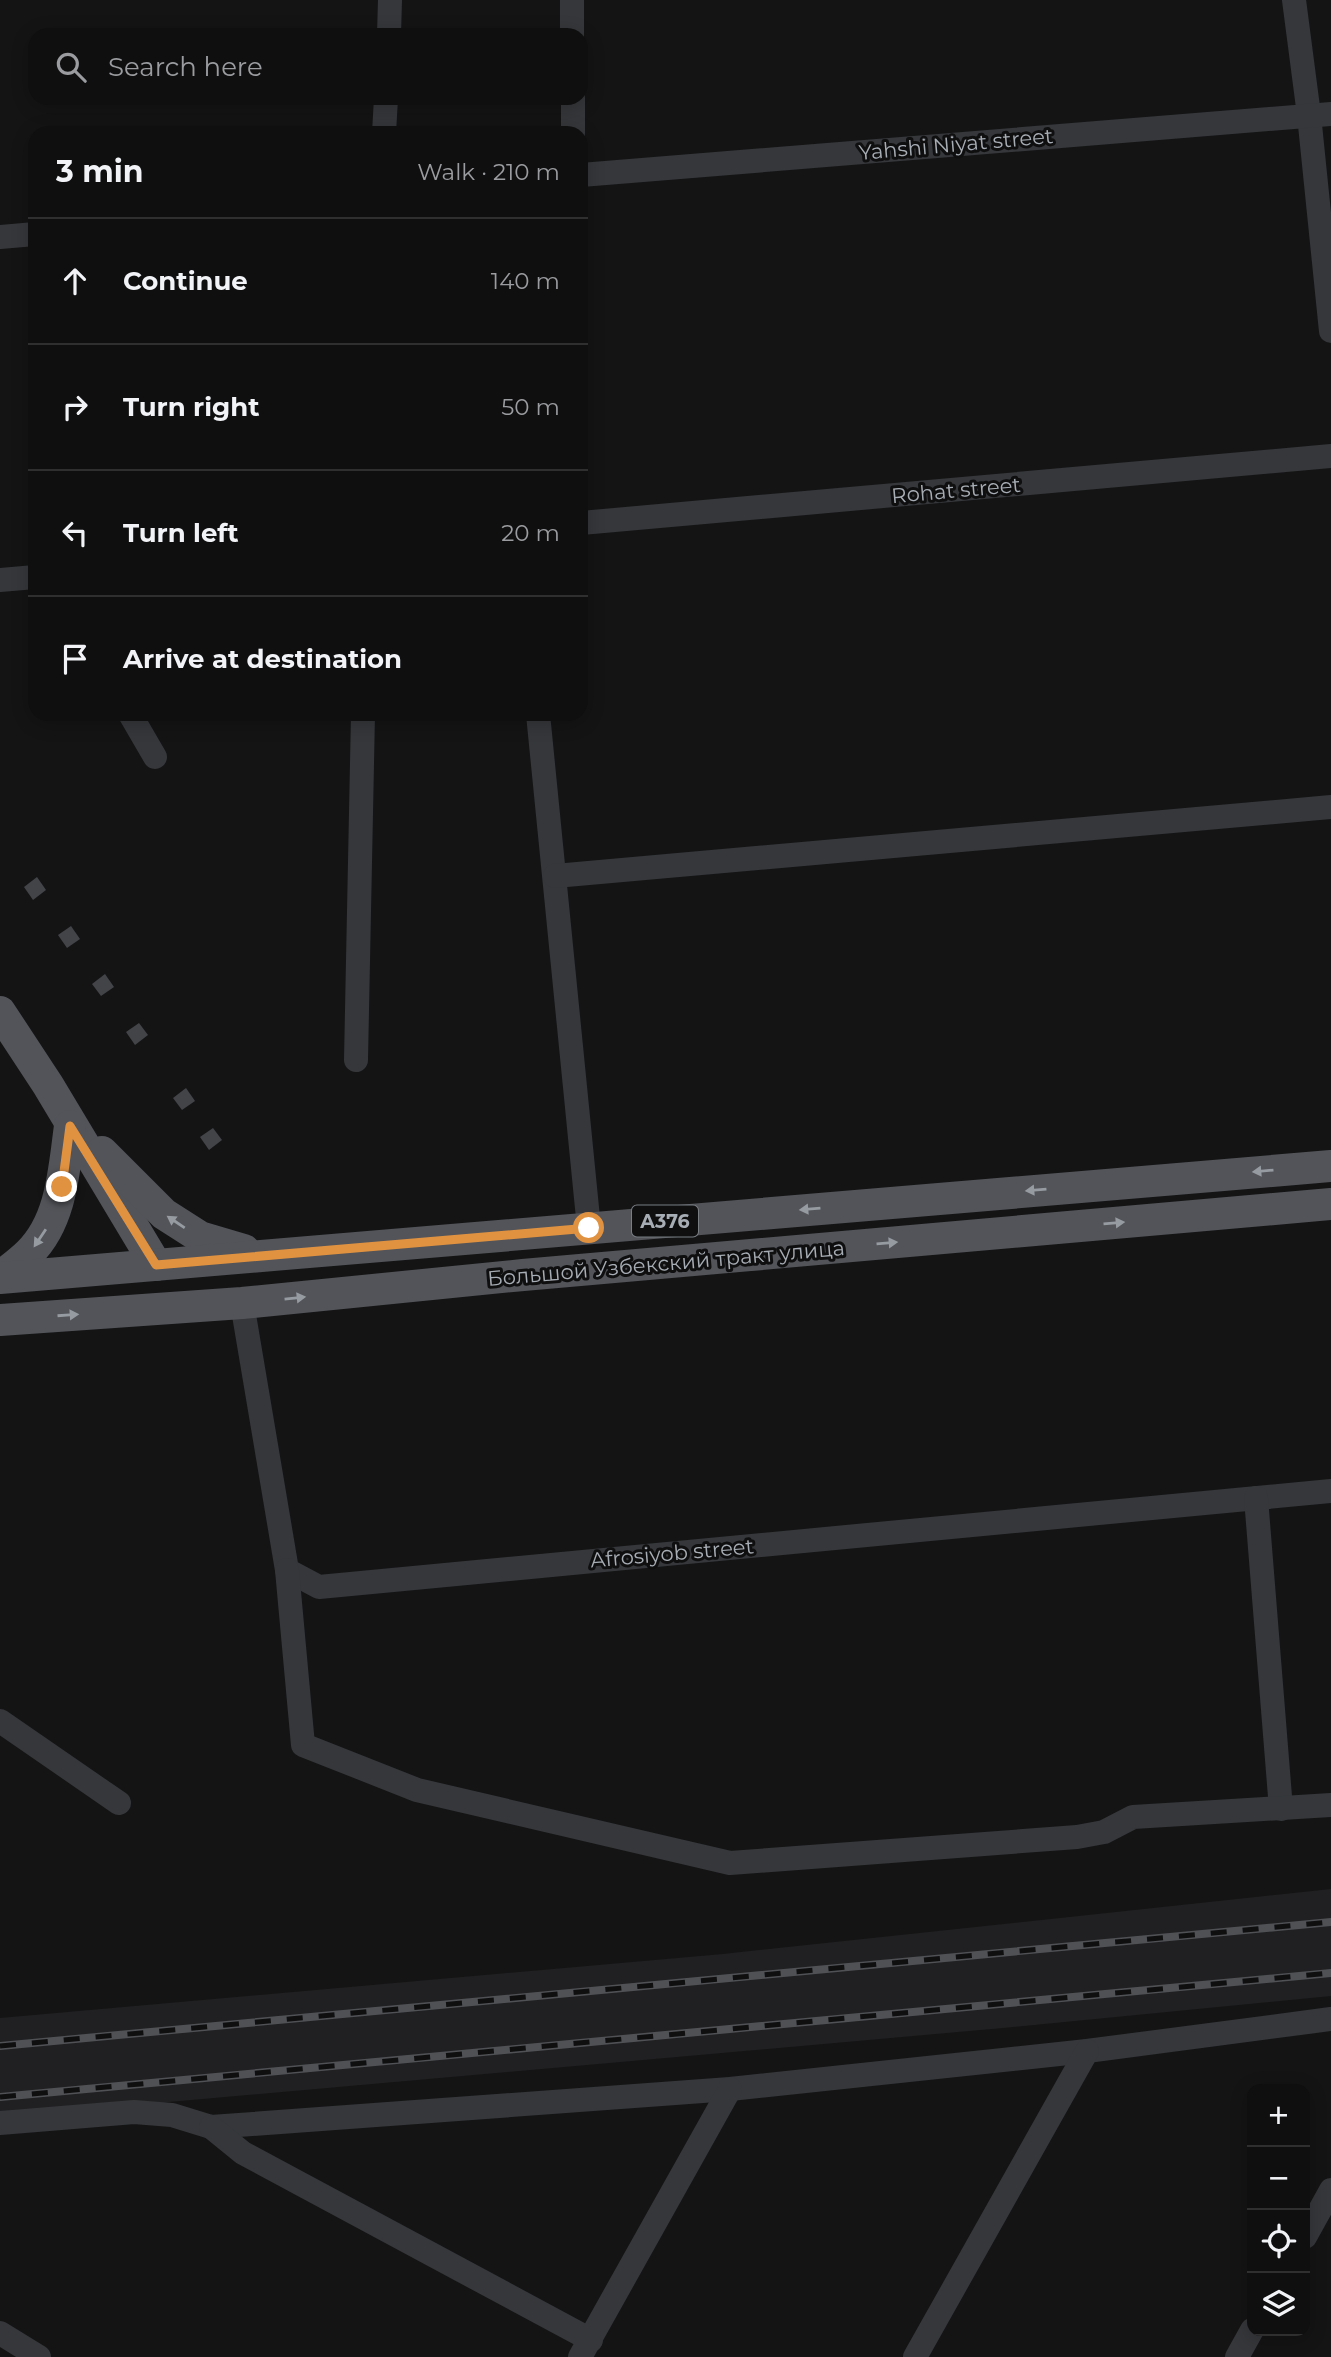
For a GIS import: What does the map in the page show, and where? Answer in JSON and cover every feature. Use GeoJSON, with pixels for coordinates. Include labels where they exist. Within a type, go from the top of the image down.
{"type":"FeatureCollection","features":[{"type":"Feature","properties":{"kind":"main road"},"geometry":{"type":"LineString","coordinates":[[0,1012],[156,1265]]}},
{"type":"Feature","properties":{"kind":"main road"},"geometry":{"type":"LineString","coordinates":[[64,1116],[164,1214],[200,1237],[262,1256]]}},
{"type":"Feature","properties":{"kind":"main road"},"geometry":{"type":"LineString","coordinates":[[0,1278],[31,1251],[49,1225],[62,1187],[64,1116]]}},
{"type":"Feature","properties":{"kind":"main road","name":"Большой Узбекский тракт улица"},"geometry":{"type":"LineString","coordinates":[[0,1278],[1331,1166]]}},
{"type":"Feature","properties":{"kind":"main road","name":"Большой Узбекский тракт улица"},"geometry":{"type":"LineString","coordinates":[[0,1320],[242,1303],[523,1275],[1331,1204]]}},
{"type":"Feature","properties":{"kind":"street"},"geometry":{"type":"LineString","coordinates":[[388,28],[390,0]]}},
{"type":"Feature","properties":{"kind":"street"},"geometry":{"type":"LineString","coordinates":[[572,0],[572,28]]}},
{"type":"Feature","properties":{"kind":"street"},"geometry":{"type":"LineString","coordinates":[[1294,0],[1320,114],[1331,331]]}},
{"type":"Feature","properties":{"kind":"street"},"geometry":{"type":"LineString","coordinates":[[384,126],[386,105]]}},
{"type":"Feature","properties":{"kind":"street"},"geometry":{"type":"LineString","coordinates":[[573,105],[573,126]]}},
{"type":"Feature","properties":{"kind":"street","name":"Yahshi Niyat street"},"geometry":{"type":"LineString","coordinates":[[588,174],[1320,114]]}},
{"type":"Feature","properties":{"kind":"street"},"geometry":{"type":"LineString","coordinates":[[0,236],[28,234]]}},
{"type":"Feature","properties":{"kind":"street","name":"Rohat street"},"geometry":{"type":"LineString","coordinates":[[588,522],[1331,456]]}},
{"type":"Feature","properties":{"kind":"street"},"geometry":{"type":"LineString","coordinates":[[0,580],[28,578]]}},
{"type":"Feature","properties":{"kind":"street"},"geometry":{"type":"LineString","coordinates":[[134,721],[155,757]]}},
{"type":"Feature","properties":{"kind":"street"},"geometry":{"type":"LineString","coordinates":[[356,1060],[363,721]]}},
{"type":"Feature","properties":{"kind":"street"},"geometry":{"type":"LineString","coordinates":[[539,721],[589,1228]]}},
{"type":"Feature","properties":{"kind":"street"},"geometry":{"type":"LineString","coordinates":[[555,876],[1331,807]]}},
{"type":"Feature","properties":{"kind":"street"},"geometry":{"type":"LineString","coordinates":[[242,1303],[287,1570],[303,1745],[431,1793],[730,1863],[1077,1837],[1104,1832],[1133,1817],[1331,1805]]}},
{"type":"Feature","properties":{"kind":"street","name":"Afrosiyob street"},"geometry":{"type":"LineString","coordinates":[[287,1570],[319,1587],[1331,1491]]}},
{"type":"Feature","properties":{"kind":"street"},"geometry":{"type":"LineString","coordinates":[[1256,1498],[1281,1809]]}},
{"type":"Feature","properties":{"kind":"street"},"geometry":{"type":"LineString","coordinates":[[0,1721],[119,1803]]}},
{"type":"Feature","properties":{"kind":"street"},"geometry":{"type":"LineString","coordinates":[[0,2123],[134,2112],[172,2115],[211,2127],[730,2089],[1087,2051],[1331,2020]]}},
{"type":"Feature","properties":{"kind":"street"},"geometry":{"type":"LineString","coordinates":[[915,2357],[1087,2051]]}},
{"type":"Feature","properties":{"kind":"street"},"geometry":{"type":"LineString","coordinates":[[211,2127],[243,2153],[586,2348],[730,2089]]}},
{"type":"Feature","properties":{"kind":"street"},"geometry":{"type":"LineString","coordinates":[[1310,2228],[1331,2190]]}},
{"type":"Feature","properties":{"kind":"street"},"geometry":{"type":"LineString","coordinates":[[0,2333],[39,2357]]}},
{"type":"Feature","properties":{"kind":"street"},"geometry":{"type":"LineString","coordinates":[[1237,2357],[1249,2336]]}},
{"type":"Feature","properties":{"kind":"shaded area"},"geometry":{"type":"Polygon","coordinates":[[[1331,1889],[1331,1996],[1003,2028],[0,2117],[0,2018],[723,1954],[1331,1889]]]}},
{"type":"Feature","properties":{"kind":"building"},"geometry":{"type":"Polygon","coordinates":[[[37,877],[46,890],[33,900],[24,887],[37,877]]]}},
{"type":"Feature","properties":{"kind":"building"},"geometry":{"type":"Polygon","coordinates":[[[71,926],[80,939],[67,948],[58,935],[71,926]]]}},
{"type":"Feature","properties":{"kind":"building"},"geometry":{"type":"Polygon","coordinates":[[[105,974],[114,987],[101,996],[92,984],[105,974]]]}},
{"type":"Feature","properties":{"kind":"building"},"geometry":{"type":"Polygon","coordinates":[[[139,1023],[148,1035],[135,1045],[126,1032],[139,1023]]]}},
{"type":"Feature","properties":{"kind":"building"},"geometry":{"type":"Polygon","coordinates":[[[186,1088],[195,1101],[182,1110],[173,1098],[186,1088]]]}},
{"type":"Feature","properties":{"kind":"building"},"geometry":{"type":"Polygon","coordinates":[[[213,1128],[222,1140],[209,1150],[200,1137],[213,1128]]]}},
{"type":"Feature","properties":{"kind":"railway"},"geometry":{"type":"LineString","coordinates":[[0,2046],[1331,1922]]}},
{"type":"Feature","properties":{"kind":"railway"},"geometry":{"type":"LineString","coordinates":[[0,2097],[1331,1973]]}},
{"type":"Feature","properties":{"kind":"route"},"geometry":{"type":"LineString","coordinates":[[62,1187],[70,1126],[156,1265],[589,1228]]}}]}
